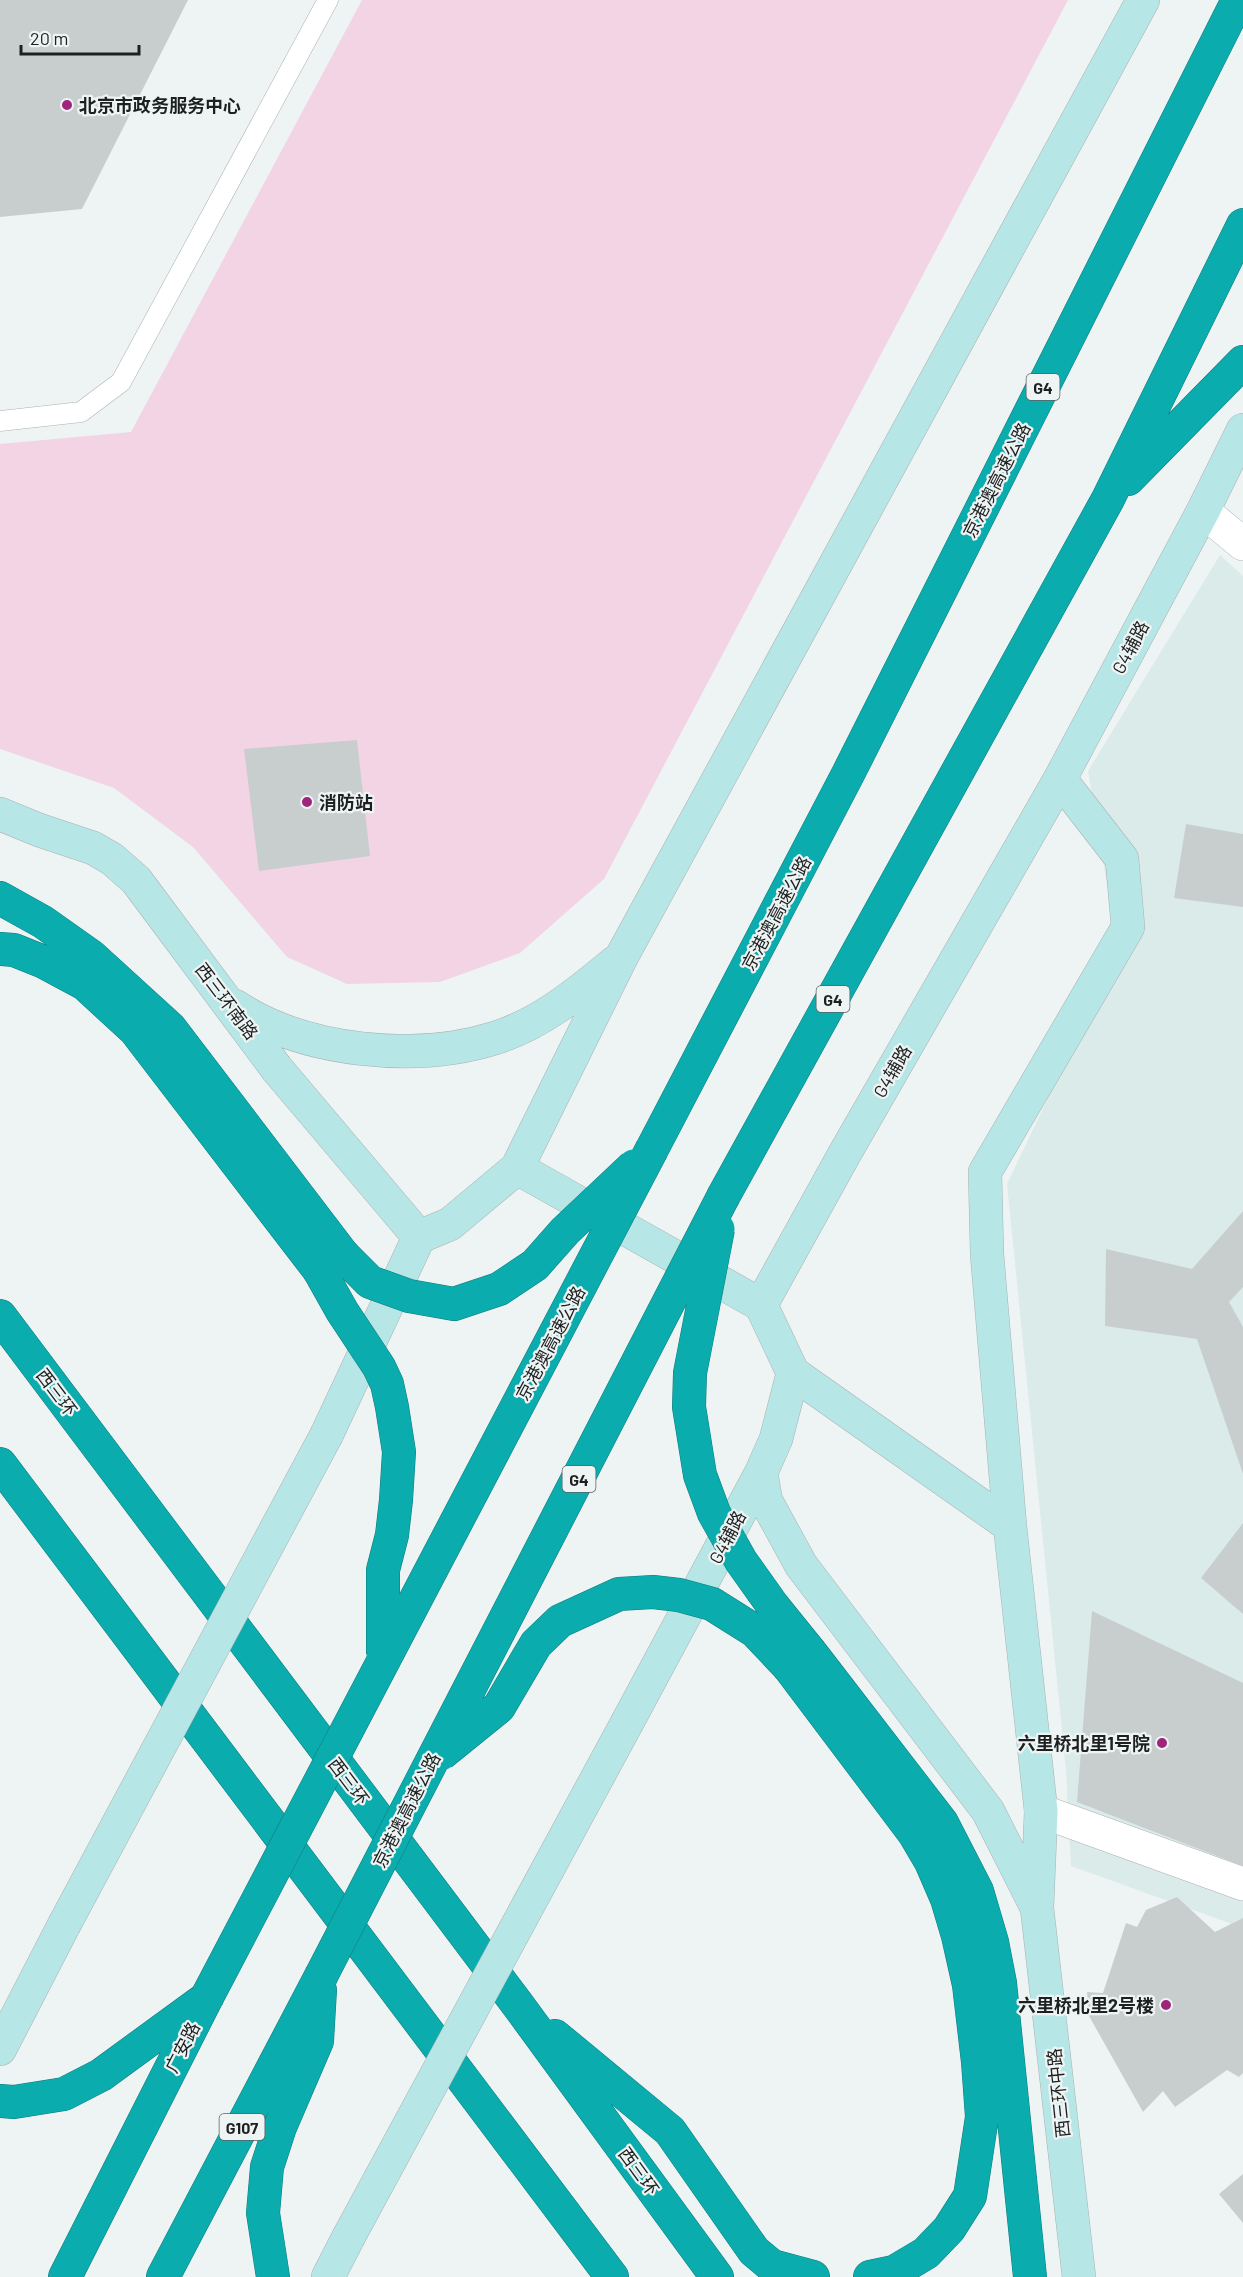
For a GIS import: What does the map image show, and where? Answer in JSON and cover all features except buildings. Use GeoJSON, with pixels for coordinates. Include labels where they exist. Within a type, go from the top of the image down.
{"type":"FeatureCollection","features":[{"type":"Feature","properties":{"kind":"highway","name":"京港澳高速公路"},"geometry":{"type":"LineString","coordinates":[[302,1819],[383,1659],[848,774],[1238,0]]}},
{"type":"Feature","properties":{"kind":"highway","name":"京港澳高速公路"},"geometry":{"type":"LineString","coordinates":[[360,1900],[724,1195],[1108,499],[1243,225]]}},
{"type":"Feature","properties":{"kind":"highway"},"geometry":{"type":"LineString","coordinates":[[1108,499],[1243,362]]}},
{"type":"Feature","properties":{"kind":"highway"},"geometry":{"type":"LineString","coordinates":[[0,898],[43,922],[91,956],[170,1028],[331,1263],[342,1311],[380,1367],[387,1384],[399,1452],[395,1512],[383,1570],[383,1659]]}},
{"type":"Feature","properties":{"kind":"highway"},"geometry":{"type":"LineString","coordinates":[[0,949],[14,950],[44,962],[85,984],[135,1030],[331,1263],[370,1282],[409,1296],[454,1304],[500,1289],[535,1265],[565,1231],[652,1149]]}},
{"type":"Feature","properties":{"kind":"highway"},"geometry":{"type":"LineString","coordinates":[[724,1195],[690,1373],[689,1407],[700,1475],[714,1513],[741,1560],[773,1606],[800,1660],[931,1862],[947,1899],[969,1984],[982,2116],[970,2196],[949,2229],[926,2253],[894,2272],[870,2277]]}},
{"type":"Feature","properties":{"kind":"highway","name":"西三环"},"geometry":{"type":"LineString","coordinates":[[0,1316],[518,2005],[717,2277]]}},
{"type":"Feature","properties":{"kind":"highway"},"geometry":{"type":"LineString","coordinates":[[0,1464],[612,2277]]}},
{"type":"Feature","properties":{"kind":"highway"},"geometry":{"type":"LineString","coordinates":[[431,1762],[499,1707],[536,1644],[560,1621],[619,1594],[653,1592],[679,1595],[712,1604],[800,1660],[942,1824],[976,1891],[992,1942],[1000,1983],[1030,2277]]}},
{"type":"Feature","properties":{"kind":"highway","name":"广安路"},"geometry":{"type":"LineString","coordinates":[[65,2277],[207,1997],[302,1819]]}},
{"type":"Feature","properties":{"kind":"highway","name":"G107"},"geometry":{"type":"LineString","coordinates":[[163,2277],[360,1900]]}},
{"type":"Feature","properties":{"kind":"highway"},"geometry":{"type":"LineString","coordinates":[[273,2277],[263,2213],[267,2167],[280,2127],[317,2041],[321,1976]]}},
{"type":"Feature","properties":{"kind":"highway"},"geometry":{"type":"LineString","coordinates":[[0,2100],[14,2102],[64,2094],[101,2075],[207,1997]]}},
{"type":"Feature","properties":{"kind":"highway"},"geometry":{"type":"LineString","coordinates":[[518,2005],[670,2131],[754,2251],[772,2266],[813,2277]]}},
{"type":"Feature","properties":{"kind":"street"},"geometry":{"type":"LineString","coordinates":[[0,2049],[327,1434],[419,1237],[450,1224],[517,1168],[622,956],[1143,0]]}},
{"type":"Feature","properties":{"kind":"street","name":"G4辅路"},"geometry":{"type":"LineString","coordinates":[[760,1305],[1060,779],[1203,511],[1243,430]]}},
{"type":"Feature","properties":{"kind":"street"},"geometry":{"type":"LineString","coordinates":[[1203,511],[1243,544]]}},
{"type":"Feature","properties":{"kind":"street"},"geometry":{"type":"LineString","coordinates":[[1037,1908],[1041,1810],[1010,1526],[987,1254],[985,1172],[1128,927],[1122,859],[1060,779]]}},
{"type":"Feature","properties":{"kind":"street","name":"西三环南路"},"geometry":{"type":"LineString","coordinates":[[0,814],[93,848],[112,859],[136,880],[278,1069],[419,1237]]}},
{"type":"Feature","properties":{"kind":"street"},"geometry":{"type":"LineString","coordinates":[[228,1001],[265,1023],[326,1044],[390,1050],[447,1049],[496,1038],[542,1017],[583,989],[622,956]]}},
{"type":"Feature","properties":{"kind":"street"},"geometry":{"type":"LineString","coordinates":[[517,1168],[760,1305],[793,1373],[1010,1526]]}},
{"type":"Feature","properties":{"kind":"street","name":"G4辅路"},"geometry":{"type":"LineString","coordinates":[[328,2277],[760,1473],[776,1439],[793,1373]]}},
{"type":"Feature","properties":{"kind":"street"},"geometry":{"type":"LineString","coordinates":[[760,1473],[766,1501],[801,1565],[988,1811],[1037,1908]]}},
{"type":"Feature","properties":{"kind":"street"},"geometry":{"type":"LineString","coordinates":[[1041,1810],[1243,1884]]}},
{"type":"Feature","properties":{"kind":"street","name":"西三环中路"},"geometry":{"type":"LineString","coordinates":[[1037,1908],[1079,2277]]}},
{"type":"Feature","properties":{"kind":"lane"},"geometry":{"type":"LineString","coordinates":[[0,421],[81,412],[122,382],[328,0]]}},
{"type":"Feature","properties":{"kind":"shaded area"},"geometry":{"type":"Polygon","coordinates":[[[362,0],[1068,0],[604,879],[520,953],[440,982],[347,984],[287,957],[193,847],[114,788],[0,749],[0,444],[131,432],[362,0]]]}},
{"type":"Feature","properties":{"kind":"shaded area"},"geometry":{"type":"Polygon","coordinates":[[[1220,555],[1243,576],[1243,1928],[1071,1866],[1066,1770],[1007,1184],[1118,951],[1088,771],[1220,555]]]}},
{"type":"Feature","properties":{"kind":"place","name":"北京市政务服务中心"},"geometry":{"type":"Point","coordinates":[67,105]}},
{"type":"Feature","properties":{"kind":"place","name":"消防站"},"geometry":{"type":"Point","coordinates":[307,802]}},
{"type":"Feature","properties":{"kind":"place","name":"六里桥北里1号院"},"geometry":{"type":"Point","coordinates":[1162,1743]}},
{"type":"Feature","properties":{"kind":"place","name":"六里桥北里2号楼"},"geometry":{"type":"Point","coordinates":[1166,2005]}}]}
